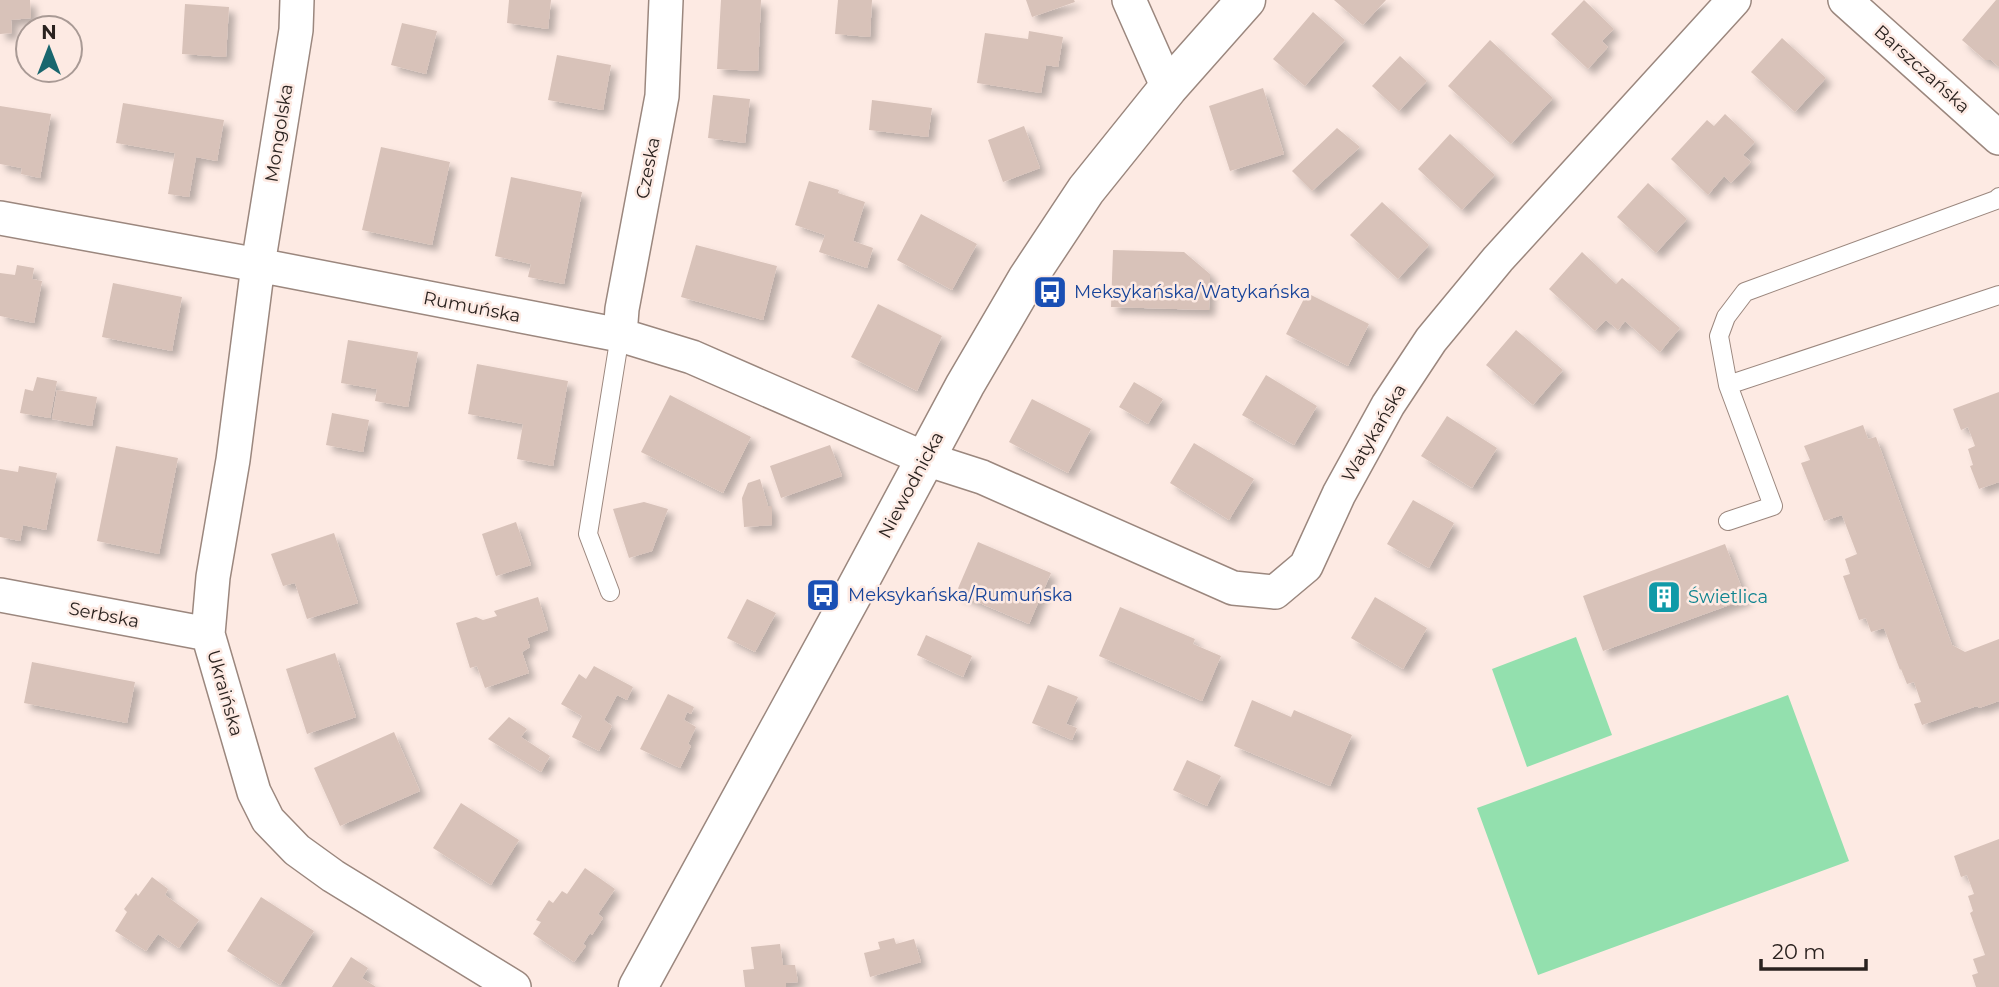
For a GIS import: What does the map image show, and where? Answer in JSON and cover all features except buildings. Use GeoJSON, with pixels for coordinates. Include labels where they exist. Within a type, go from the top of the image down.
{"type":"FeatureCollection","features":[{"type":"Feature","properties":{"kind":"street","name":"Mongolska"},"geometry":{"type":"LineString","coordinates":[[258,265],[296,30],[297,0]]}},
{"type":"Feature","properties":{"kind":"street","name":"Czeska"},"geometry":{"type":"LineString","coordinates":[[620,335],[622,309],[662,96],[666,0]]}},
{"type":"Feature","properties":{"kind":"street"},"geometry":{"type":"LineString","coordinates":[[1129,0],[1168,88]]}},
{"type":"Feature","properties":{"kind":"street","name":"Niewodnicka"},"geometry":{"type":"LineString","coordinates":[[638,987],[965,385],[1027,279],[1086,190],[1168,88],[1246,0]]}},
{"type":"Feature","properties":{"kind":"street","name":"Watykańska"},"geometry":{"type":"LineString","coordinates":[[926,459],[982,477],[1233,588],[1275,592],[1306,566],[1363,449],[1431,340],[1497,259],[1734,0]]}},
{"type":"Feature","properties":{"kind":"street","name":"Barszczańska"},"geometry":{"type":"LineString","coordinates":[[1845,0],[1999,138]]}},
{"type":"Feature","properties":{"kind":"street","name":"Rumuńska"},"geometry":{"type":"LineString","coordinates":[[0,218],[620,335],[692,357],[926,459]]}},
{"type":"Feature","properties":{"kind":"street","name":"Ukraińska"},"geometry":{"type":"LineString","coordinates":[[258,265],[233,460],[213,577],[208,634],[254,792],[268,820],[297,850],[333,876],[514,987]]}},
{"type":"Feature","properties":{"kind":"street","name":"Serbska"},"geometry":{"type":"LineString","coordinates":[[0,596],[208,634]]}},
{"type":"Feature","properties":{"kind":"lane"},"geometry":{"type":"LineString","coordinates":[[1728,521],[1773,506],[1728,385],[1719,336],[1726,317],[1745,292],[1998,201]]}},
{"type":"Feature","properties":{"kind":"lane"},"geometry":{"type":"LineString","coordinates":[[1728,385],[1999,295]]}},
{"type":"Feature","properties":{"kind":"lane"},"geometry":{"type":"LineString","coordinates":[[610,592],[588,534],[620,335]]}},
{"type":"Feature","properties":{"kind":"green space"},"geometry":{"type":"Polygon","coordinates":[[[1576,637],[1612,735],[1527,767],[1492,669],[1576,637]]]}},
{"type":"Feature","properties":{"kind":"green space"},"geometry":{"type":"Polygon","coordinates":[[[1788,695],[1849,861],[1538,975],[1477,808],[1788,695]]]}},
{"type":"Feature","properties":{"kind":"place","name":"Meksykańska/Watykańska"},"geometry":{"type":"Point","coordinates":[1050,292]}},
{"type":"Feature","properties":{"kind":"place","name":"Meksykańska/Rumuńska"},"geometry":{"type":"Point","coordinates":[823,595]}},
{"type":"Feature","properties":{"kind":"place","name":"Świetlica"},"geometry":{"type":"Point","coordinates":[1664,597]}}]}
